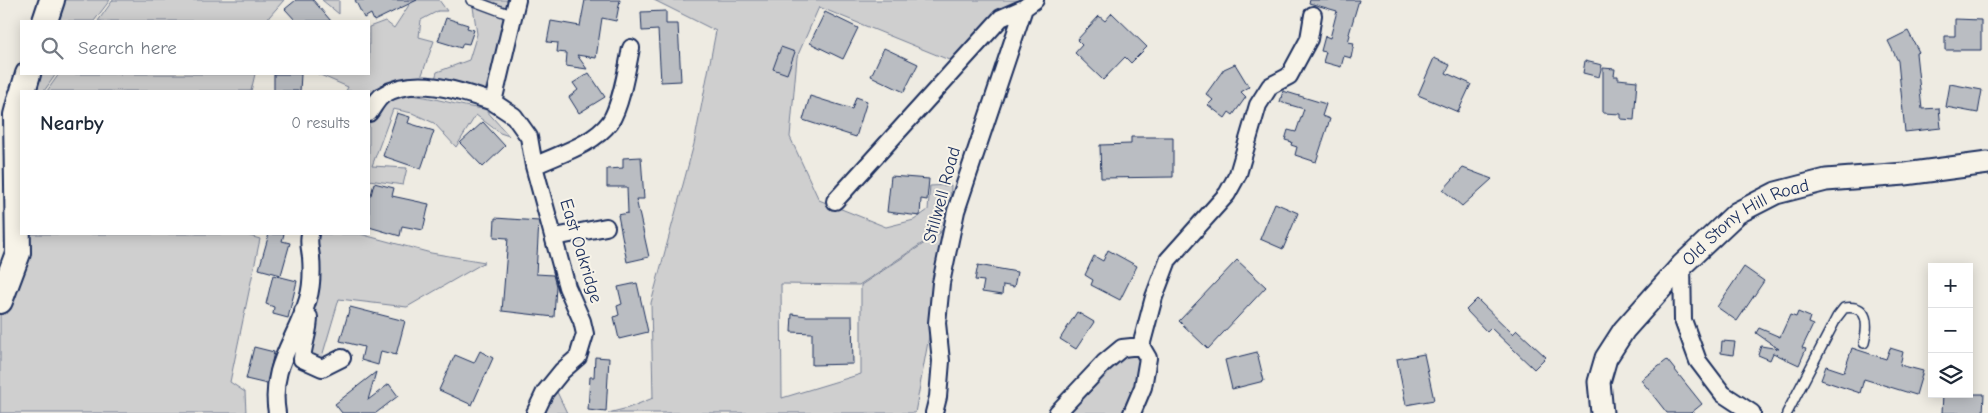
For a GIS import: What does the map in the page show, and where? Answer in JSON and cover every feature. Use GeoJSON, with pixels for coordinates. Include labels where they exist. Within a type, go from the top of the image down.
{"type":"FeatureCollection","features":[{"type":"Feature","properties":{"kind":"main road"},"geometry":{"type":"LineString","coordinates":[[45,20],[52,0]]}},
{"type":"Feature","properties":{"kind":"main road"},"geometry":{"type":"LineString","coordinates":[[23,90],[28,75]]}},
{"type":"Feature","properties":{"kind":"main road"},"geometry":{"type":"LineString","coordinates":[[0,301],[18,253],[16,115],[20,100]]}},
{"type":"Feature","properties":{"kind":"street"},"geometry":{"type":"LineString","coordinates":[[835,201],[1001,18],[1030,4]]}},
{"type":"Feature","properties":{"kind":"street","name":"Stillwell Road"},"geometry":{"type":"LineString","coordinates":[[934,413],[938,397],[941,361],[937,323],[941,283],[956,211],[1030,4]]}},
{"type":"Feature","properties":{"kind":"street"},"geometry":{"type":"LineString","coordinates":[[493,102],[515,8]]}},
{"type":"Feature","properties":{"kind":"street"},"geometry":{"type":"LineString","coordinates":[[1132,413],[1143,387],[1148,358],[1141,346],[1154,297],[1168,260],[1227,194],[1238,174],[1258,105],[1270,86],[1289,76],[1309,39],[1313,15]]}},
{"type":"Feature","properties":{"kind":"street"},"geometry":{"type":"LineString","coordinates":[[534,166],[592,139],[610,121],[620,95],[632,48]]}},
{"type":"Feature","properties":{"kind":"street","name":"East Oakridge"},"geometry":{"type":"LineString","coordinates":[[370,112],[382,96],[414,85],[460,90],[493,102],[514,116],[529,137],[534,166],[568,287],[582,321],[585,334],[578,357],[562,371],[545,392],[535,413]]}},
{"type":"Feature","properties":{"kind":"street","name":"Old Stony Hill Road"},"geometry":{"type":"LineString","coordinates":[[1602,413],[1599,382],[1606,358],[1624,330],[1682,265],[1737,213],[1776,192],[1826,180],[1905,174],[1988,163]]}},
{"type":"Feature","properties":{"kind":"street"},"geometry":{"type":"LineString","coordinates":[[555,236],[606,227]]}},
{"type":"Feature","properties":{"kind":"street"},"geometry":{"type":"LineString","coordinates":[[277,413],[275,398],[278,375],[286,349],[308,299],[311,277],[308,240],[310,235]]}},
{"type":"Feature","properties":{"kind":"street"},"geometry":{"type":"LineString","coordinates":[[1682,265],[1683,320],[1698,361],[1723,394],[1752,413]]}},
{"type":"Feature","properties":{"kind":"street"},"geometry":{"type":"LineString","coordinates":[[303,311],[309,317],[309,326],[303,347],[302,360],[322,368],[342,358]]}},
{"type":"Feature","properties":{"kind":"street"},"geometry":{"type":"LineString","coordinates":[[1057,413],[1104,363],[1122,348],[1141,346]]}},
{"type":"Feature","properties":{"kind":"lane"},"geometry":{"type":"LineString","coordinates":[[471,0],[515,8]]}},
{"type":"Feature","properties":{"kind":"lane"},"geometry":{"type":"LineString","coordinates":[[1788,413],[1837,317],[1844,308],[1851,307],[1861,311],[1867,318],[1868,327],[1864,344]]}},
{"type":"Feature","properties":{"kind":"shaded area"},"geometry":{"type":"Polygon","coordinates":[[[62,0],[110,0],[95,20],[55,20],[62,0]]]}},
{"type":"Feature","properties":{"kind":"shaded area"},"geometry":{"type":"Polygon","coordinates":[[[113,0],[284,0],[268,20],[99,20],[113,0]]]}},
{"type":"Feature","properties":{"kind":"shaded area"},"geometry":{"type":"Polygon","coordinates":[[[322,0],[339,0],[339,14],[322,0]]]}},
{"type":"Feature","properties":{"kind":"shaded area"},"geometry":{"type":"Polygon","coordinates":[[[407,0],[439,0],[447,11],[438,11],[421,20],[419,37],[434,41],[419,83],[408,82],[370,94],[370,90],[346,90],[348,87],[320,75],[370,75],[370,27],[385,21],[394,28],[409,5],[407,0]]]}},
{"type":"Feature","properties":{"kind":"shaded area"},"geometry":{"type":"Polygon","coordinates":[[[472,0],[512,0],[485,91],[433,86],[437,72],[469,60],[477,34],[472,0]]]}},
{"type":"Feature","properties":{"kind":"shaded area"},"geometry":{"type":"Polygon","coordinates":[[[654,0],[1024,0],[954,62],[819,7],[797,57],[790,137],[819,200],[886,227],[914,220],[928,210],[930,186],[951,185],[950,225],[859,285],[781,284],[782,398],[861,374],[861,285],[949,227],[915,413],[608,413],[628,408],[653,398],[651,303],[694,144],[716,31],[654,0]]]}},
{"type":"Feature","properties":{"kind":"shaded area"},"geometry":{"type":"Polygon","coordinates":[[[39,75],[55,75],[45,90],[34,90],[39,75]]]}},
{"type":"Feature","properties":{"kind":"shaded area"},"geometry":{"type":"Polygon","coordinates":[[[58,75],[255,75],[251,90],[48,90],[58,75]]]}},
{"type":"Feature","properties":{"kind":"shaded area"},"geometry":{"type":"Polygon","coordinates":[[[404,95],[424,97],[485,109],[509,136],[500,133],[476,115],[456,147],[434,123],[412,113],[393,109],[372,166],[407,168],[403,185],[370,180],[370,120],[390,99],[404,95]]]}},
{"type":"Feature","properties":{"kind":"shaded area"},"geometry":{"type":"Polygon","coordinates":[[[25,235],[246,235],[260,239],[230,382],[245,392],[246,413],[0,413],[0,312],[25,235]]]}},
{"type":"Feature","properties":{"kind":"shaded area"},"geometry":{"type":"Polygon","coordinates":[[[317,235],[364,235],[431,253],[485,262],[407,307],[339,299],[321,360],[312,358],[309,343],[309,296],[317,235]]]}},
{"type":"Feature","properties":{"kind":"shaded area"},"geometry":{"type":"Polygon","coordinates":[[[1135,355],[1140,363],[1138,384],[1124,413],[1069,413],[1123,358],[1135,355]]]}},
{"type":"Feature","properties":{"kind":"shaded area"},"geometry":{"type":"Polygon","coordinates":[[[556,390],[567,413],[545,413],[556,390]]]}},
{"type":"Feature","properties":{"kind":"building"},"geometry":{"type":"Polygon","coordinates":[[[296,0],[313,0],[330,20],[295,20],[285,9],[296,0]]]}},
{"type":"Feature","properties":{"kind":"building"},"geometry":{"type":"Polygon","coordinates":[[[355,0],[417,0],[374,21],[371,14],[364,18],[355,0]]]}},
{"type":"Feature","properties":{"kind":"building"},"geometry":{"type":"Polygon","coordinates":[[[585,0],[620,0],[616,21],[602,18],[596,58],[577,55],[587,69],[566,66],[567,53],[557,52],[558,43],[547,42],[551,21],[580,26],[585,0]]]}},
{"type":"Feature","properties":{"kind":"building"},"geometry":{"type":"Polygon","coordinates":[[[1310,0],[1359,0],[1349,34],[1348,42],[1354,43],[1351,58],[1344,56],[1341,67],[1323,62],[1326,52],[1321,51],[1325,36],[1330,38],[1337,11],[1309,3],[1310,0]]]}},
{"type":"Feature","properties":{"kind":"building"},"geometry":{"type":"Polygon","coordinates":[[[666,11],[666,24],[678,24],[681,81],[661,82],[658,30],[642,31],[641,12],[666,11]]]}},
{"type":"Feature","properties":{"kind":"building"},"geometry":{"type":"Polygon","coordinates":[[[825,12],[858,28],[843,59],[810,43],[825,12]]]}},
{"type":"Feature","properties":{"kind":"building"},"geometry":{"type":"Polygon","coordinates":[[[1112,13],[1147,47],[1131,63],[1125,57],[1103,80],[1075,53],[1082,45],[1077,40],[1099,16],[1105,21],[1112,13]]]}},
{"type":"Feature","properties":{"kind":"building"},"geometry":{"type":"Polygon","coordinates":[[[446,18],[468,25],[467,28],[474,30],[469,44],[463,43],[461,48],[438,41],[446,18]]]}},
{"type":"Feature","properties":{"kind":"building"},"geometry":{"type":"Polygon","coordinates":[[[1955,19],[1981,20],[1981,50],[1945,50],[1945,36],[1955,36],[1955,19]]]}},
{"type":"Feature","properties":{"kind":"building"},"geometry":{"type":"Polygon","coordinates":[[[1908,31],[1919,52],[1916,53],[1922,109],[1939,108],[1941,128],[1905,132],[1898,61],[1888,41],[1908,31]]]}},
{"type":"Feature","properties":{"kind":"building"},"geometry":{"type":"Polygon","coordinates":[[[781,47],[795,52],[787,74],[773,69],[781,47]]]}},
{"type":"Feature","properties":{"kind":"building"},"geometry":{"type":"Polygon","coordinates":[[[884,48],[918,64],[904,92],[871,76],[884,48]]]}},
{"type":"Feature","properties":{"kind":"building"},"geometry":{"type":"Polygon","coordinates":[[[1434,58],[1450,65],[1446,73],[1471,84],[1458,112],[1418,95],[1434,58]]]}},
{"type":"Feature","properties":{"kind":"building"},"geometry":{"type":"Polygon","coordinates":[[[1585,61],[1602,65],[1599,77],[1583,73],[1585,61]]]}},
{"type":"Feature","properties":{"kind":"building"},"geometry":{"type":"Polygon","coordinates":[[[1235,64],[1249,87],[1241,92],[1246,97],[1233,115],[1229,112],[1225,118],[1208,105],[1213,100],[1206,94],[1224,69],[1235,64]]]}},
{"type":"Feature","properties":{"kind":"building"},"geometry":{"type":"Polygon","coordinates":[[[1603,68],[1615,69],[1614,76],[1618,76],[1618,79],[1637,81],[1634,120],[1621,119],[1621,114],[1603,113],[1603,68]]]}},
{"type":"Feature","properties":{"kind":"building"},"geometry":{"type":"Polygon","coordinates":[[[589,73],[605,97],[579,113],[569,97],[578,90],[573,83],[589,73]]]}},
{"type":"Feature","properties":{"kind":"building"},"geometry":{"type":"Polygon","coordinates":[[[274,75],[301,75],[300,90],[274,90],[274,75]]]}},
{"type":"Feature","properties":{"kind":"building"},"geometry":{"type":"Polygon","coordinates":[[[1950,84],[1982,90],[1978,113],[1946,107],[1950,84]]]}},
{"type":"Feature","properties":{"kind":"building"},"geometry":{"type":"Polygon","coordinates":[[[1283,91],[1326,104],[1322,116],[1330,119],[1316,162],[1295,155],[1297,147],[1291,145],[1292,142],[1285,140],[1288,130],[1296,132],[1304,109],[1280,102],[1283,91]]]}},
{"type":"Feature","properties":{"kind":"building"},"geometry":{"type":"Polygon","coordinates":[[[810,96],[852,109],[856,97],[867,101],[856,137],[803,120],[810,96]]]}},
{"type":"Feature","properties":{"kind":"building"},"geometry":{"type":"Polygon","coordinates":[[[397,113],[410,117],[408,123],[434,131],[421,169],[383,156],[397,113]]]}},
{"type":"Feature","properties":{"kind":"building"},"geometry":{"type":"Polygon","coordinates":[[[483,122],[505,146],[483,167],[460,143],[483,122]]]}},
{"type":"Feature","properties":{"kind":"building"},"geometry":{"type":"Polygon","coordinates":[[[1131,137],[1173,137],[1173,177],[1101,178],[1100,145],[1131,144],[1131,137]]]}},
{"type":"Feature","properties":{"kind":"building"},"geometry":{"type":"Polygon","coordinates":[[[641,157],[644,199],[636,199],[649,257],[627,262],[618,215],[628,213],[627,187],[607,187],[607,169],[623,168],[623,158],[641,157]]]}},
{"type":"Feature","properties":{"kind":"building"},"geometry":{"type":"Polygon","coordinates":[[[1463,168],[1492,179],[1462,206],[1443,190],[1463,168]]]}},
{"type":"Feature","properties":{"kind":"building"},"geometry":{"type":"Polygon","coordinates":[[[891,176],[929,179],[927,200],[921,199],[920,216],[887,212],[891,176]]]}},
{"type":"Feature","properties":{"kind":"building"},"geometry":{"type":"Polygon","coordinates":[[[374,183],[394,188],[392,196],[429,204],[423,230],[402,226],[400,236],[370,227],[371,195],[374,183]]]}},
{"type":"Feature","properties":{"kind":"building"},"geometry":{"type":"Polygon","coordinates":[[[1275,203],[1298,213],[1283,249],[1260,239],[1275,203]]]}},
{"type":"Feature","properties":{"kind":"building"},"geometry":{"type":"Polygon","coordinates":[[[495,218],[539,221],[536,274],[553,275],[556,286],[554,317],[502,311],[508,238],[494,237],[495,218]]]}},
{"type":"Feature","properties":{"kind":"building"},"geometry":{"type":"Polygon","coordinates":[[[269,235],[284,235],[282,241],[290,243],[281,275],[259,269],[269,235]]]}},
{"type":"Feature","properties":{"kind":"building"},"geometry":{"type":"Polygon","coordinates":[[[1108,250],[1137,266],[1120,300],[1091,285],[1093,280],[1085,275],[1094,256],[1103,261],[1108,250]]]}},
{"type":"Feature","properties":{"kind":"building"},"geometry":{"type":"Polygon","coordinates":[[[1237,260],[1266,287],[1208,349],[1179,321],[1237,260]]]}},
{"type":"Feature","properties":{"kind":"building"},"geometry":{"type":"Polygon","coordinates":[[[978,265],[1017,272],[1014,287],[1003,285],[1002,295],[982,292],[984,281],[975,280],[978,265]]]}},
{"type":"Feature","properties":{"kind":"building"},"geometry":{"type":"Polygon","coordinates":[[[1744,267],[1764,281],[1737,321],[1717,307],[1744,267]]]}},
{"type":"Feature","properties":{"kind":"building"},"geometry":{"type":"Polygon","coordinates":[[[273,275],[297,281],[288,318],[273,314],[274,307],[266,304],[273,275]]]}},
{"type":"Feature","properties":{"kind":"building"},"geometry":{"type":"Polygon","coordinates":[[[637,283],[648,332],[619,339],[614,317],[619,315],[617,306],[622,304],[618,287],[637,283]]]}},
{"type":"Feature","properties":{"kind":"building"},"geometry":{"type":"Polygon","coordinates":[[[1477,299],[1513,334],[1517,330],[1546,357],[1534,369],[1491,328],[1487,332],[1466,310],[1477,299]]]}},
{"type":"Feature","properties":{"kind":"building"},"geometry":{"type":"Polygon","coordinates":[[[350,307],[405,321],[396,355],[381,351],[378,365],[361,360],[364,347],[340,341],[350,307]]]}},
{"type":"Feature","properties":{"kind":"building"},"geometry":{"type":"Polygon","coordinates":[[[1077,312],[1094,322],[1076,349],[1060,339],[1077,312]]]}},
{"type":"Feature","properties":{"kind":"building"},"geometry":{"type":"Polygon","coordinates":[[[1798,312],[1810,317],[1808,323],[1813,325],[1802,348],[1806,349],[1799,365],[1773,353],[1770,360],[1758,355],[1761,346],[1779,349],[1756,333],[1759,328],[1780,337],[1790,315],[1796,317],[1798,312]]]}},
{"type":"Feature","properties":{"kind":"building"},"geometry":{"type":"Polygon","coordinates":[[[792,314],[852,316],[853,364],[812,365],[812,333],[791,332],[792,314]]]}},
{"type":"Feature","properties":{"kind":"building"},"geometry":{"type":"Polygon","coordinates":[[[1722,341],[1735,342],[1733,355],[1721,353],[1722,341]]]}},
{"type":"Feature","properties":{"kind":"building"},"geometry":{"type":"Polygon","coordinates":[[[254,347],[274,352],[267,384],[246,379],[254,347]]]}},
{"type":"Feature","properties":{"kind":"building"},"geometry":{"type":"Polygon","coordinates":[[[1852,348],[1886,359],[1890,348],[1903,352],[1900,365],[1923,371],[1916,395],[1864,379],[1860,393],[1821,380],[1826,366],[1844,372],[1852,348]]]}},
{"type":"Feature","properties":{"kind":"building"},"geometry":{"type":"Polygon","coordinates":[[[480,351],[493,358],[472,405],[439,390],[455,355],[474,363],[480,351]]]}},
{"type":"Feature","properties":{"kind":"building"},"geometry":{"type":"Polygon","coordinates":[[[1257,352],[1264,381],[1232,389],[1225,360],[1257,352]]]}},
{"type":"Feature","properties":{"kind":"building"},"geometry":{"type":"Polygon","coordinates":[[[1424,354],[1434,400],[1406,405],[1397,359],[1424,354]]]}},
{"type":"Feature","properties":{"kind":"building"},"geometry":{"type":"Polygon","coordinates":[[[595,357],[609,358],[606,412],[588,410],[590,377],[594,377],[595,357]]]}},
{"type":"Feature","properties":{"kind":"building"},"geometry":{"type":"Polygon","coordinates":[[[1667,360],[1702,404],[1691,413],[1667,413],[1641,380],[1667,360]]]}},
{"type":"Feature","properties":{"kind":"building"},"geometry":{"type":"Polygon","coordinates":[[[376,372],[368,400],[389,384],[398,396],[376,413],[342,413],[335,404],[376,372]]]}},
{"type":"Feature","properties":{"kind":"building"},"geometry":{"type":"Polygon","coordinates":[[[1973,394],[1984,394],[1983,413],[1942,413],[1943,398],[1973,398],[1973,394]]]}}]}
